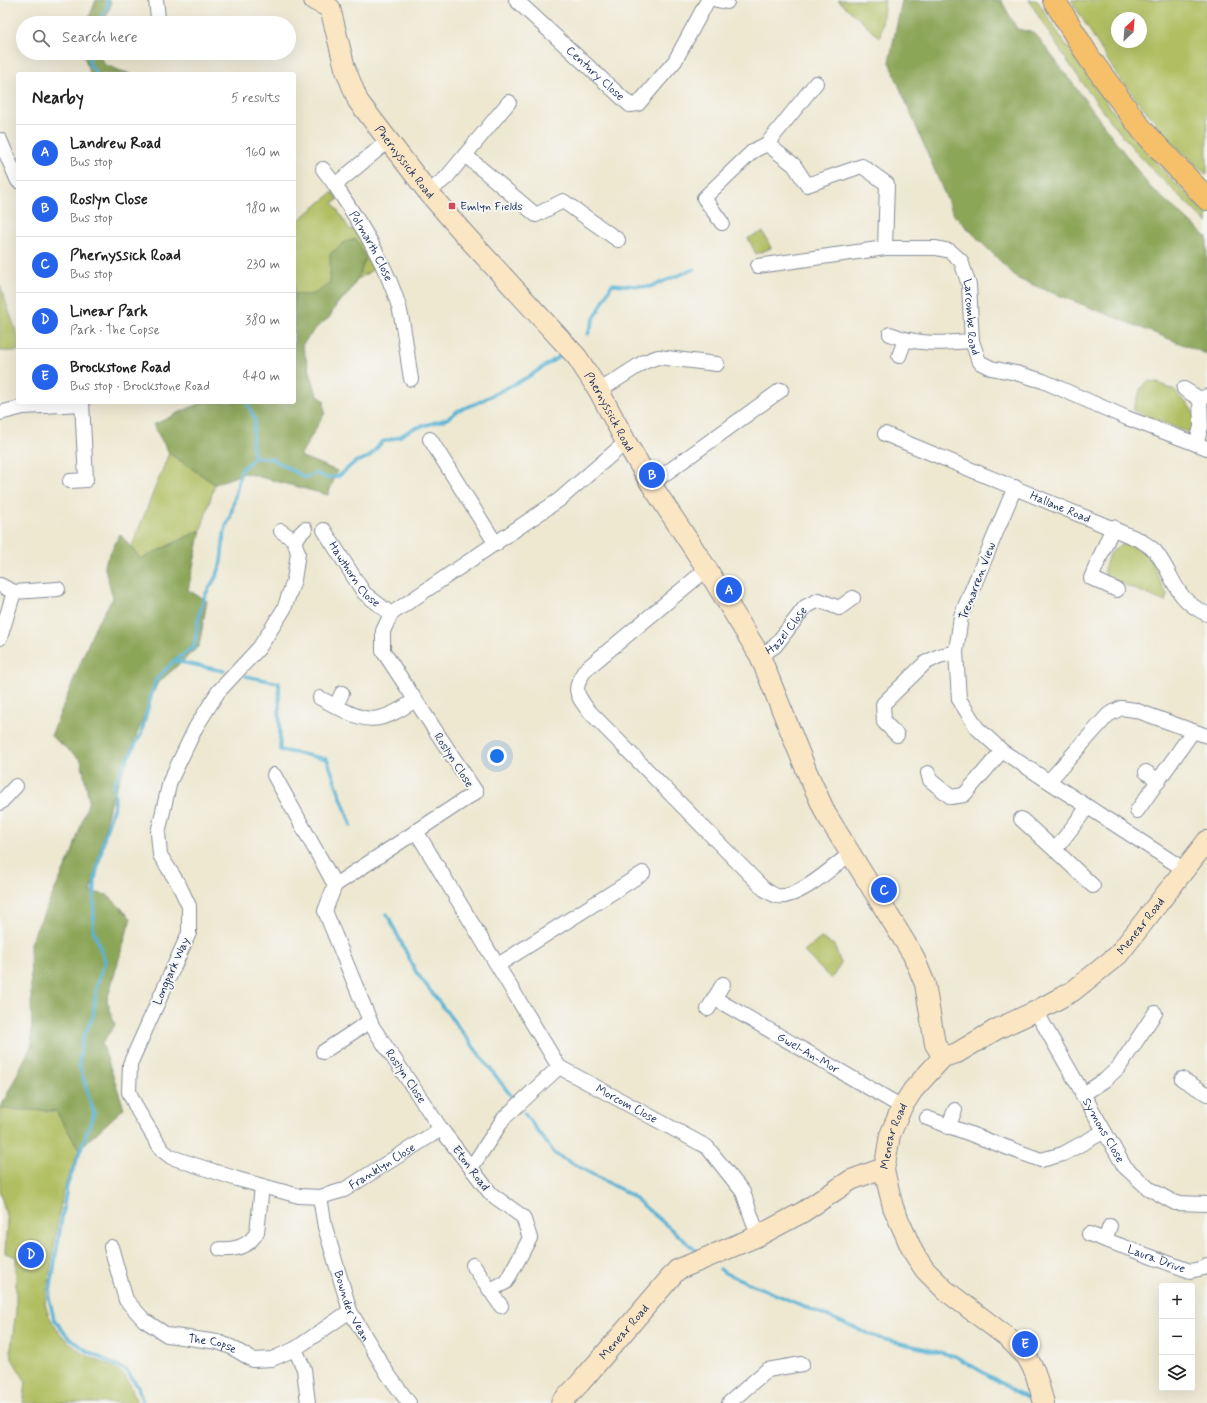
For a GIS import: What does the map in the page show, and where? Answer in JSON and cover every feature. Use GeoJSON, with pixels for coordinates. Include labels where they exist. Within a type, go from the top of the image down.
{"type":"FeatureCollection","features":[{"type":"Feature","properties":{"kind":"highway"},"geometry":{"type":"LineString","coordinates":[[1054,0],[1090,59],[1143,131],[1207,200]]}},
{"type":"Feature","properties":{"kind":"street"},"geometry":{"type":"LineString","coordinates":[[156,0],[158,16]]}},
{"type":"Feature","properties":{"kind":"street","name":"Century Close"},"geometry":{"type":"LineString","coordinates":[[516,0],[630,105],[638,104],[675,61],[708,0]]}},
{"type":"Feature","properties":{"kind":"street","name":"Phernyssick Road"},"geometry":{"type":"LineString","coordinates":[[328,3],[345,68],[358,101],[428,192],[466,236],[577,357],[600,392],[626,442],[651,484],[708,569],[760,656],[807,772],[826,814],[914,955],[925,984],[935,1044],[943,1057]]}},
{"type":"Feature","properties":{"kind":"street"},"geometry":{"type":"LineString","coordinates":[[722,223],[704,198],[753,150],[767,144],[816,83]]}},
{"type":"Feature","properties":{"kind":"street"},"geometry":{"type":"LineString","coordinates":[[428,192],[446,178],[509,102]]}},
{"type":"Feature","properties":{"kind":"street"},"geometry":{"type":"LineString","coordinates":[[0,140],[16,176]]}},
{"type":"Feature","properties":{"kind":"street"},"geometry":{"type":"LineString","coordinates":[[335,185],[388,141]]}},
{"type":"Feature","properties":{"kind":"street"},"geometry":{"type":"LineString","coordinates":[[767,144],[794,164],[807,185],[862,166],[887,184],[885,248]]}},
{"type":"Feature","properties":{"kind":"street"},"geometry":{"type":"LineString","coordinates":[[465,155],[536,215],[563,201],[618,240]]}},
{"type":"Feature","properties":{"kind":"street","name":"Polmarth Close"},"geometry":{"type":"LineString","coordinates":[[323,169],[364,229],[389,281],[399,307],[411,379]]}},
{"type":"Feature","properties":{"kind":"street","name":"Larcombe Road"},"geometry":{"type":"LineString","coordinates":[[758,266],[885,248],[936,248],[950,251],[961,261],[969,285],[972,340],[978,359],[986,366],[1043,381],[1128,418],[1202,446]]}},
{"type":"Feature","properties":{"kind":"street"},"geometry":{"type":"LineString","coordinates":[[890,334],[905,340],[938,344],[972,340]]}},
{"type":"Feature","properties":{"kind":"street"},"geometry":{"type":"LineString","coordinates":[[899,356],[905,340]]}},
{"type":"Feature","properties":{"kind":"street"},"geometry":{"type":"LineString","coordinates":[[600,392],[644,362],[658,357],[717,364]]}},
{"type":"Feature","properties":{"kind":"street"},"geometry":{"type":"LineString","coordinates":[[1184,389],[1203,397],[1201,427],[1202,446]]}},
{"type":"Feature","properties":{"kind":"street"},"geometry":{"type":"LineString","coordinates":[[651,484],[781,390]]}},
{"type":"Feature","properties":{"kind":"street"},"geometry":{"type":"LineString","coordinates":[[0,413],[23,407],[67,404]]}},
{"type":"Feature","properties":{"kind":"street"},"geometry":{"type":"LineString","coordinates":[[70,481],[86,480],[82,404]]}},
{"type":"Feature","properties":{"kind":"street","name":"Hallane Road"},"geometry":{"type":"LineString","coordinates":[[885,434],[1113,527],[1140,540],[1154,550],[1180,595],[1194,608],[1207,614]]}},
{"type":"Feature","properties":{"kind":"street"},"geometry":{"type":"LineString","coordinates":[[430,439],[496,544]]}},
{"type":"Feature","properties":{"kind":"street"},"geometry":{"type":"LineString","coordinates":[[391,614],[559,500],[626,442]]}},
{"type":"Feature","properties":{"kind":"street","name":"Trenarren View"},"geometry":{"type":"LineString","coordinates":[[1015,487],[961,616],[956,652],[959,699],[977,728],[1002,751],[1049,781],[1087,808],[1185,870]]}},
{"type":"Feature","properties":{"kind":"street"},"geometry":{"type":"LineString","coordinates":[[1113,527],[1091,578],[1117,590]]}},
{"type":"Feature","properties":{"kind":"street"},"geometry":{"type":"LineString","coordinates":[[282,532],[294,540],[305,529]]}},
{"type":"Feature","properties":{"kind":"street","name":"Hawthorn Close"},"geometry":{"type":"LineString","coordinates":[[324,530],[364,593],[391,614]]}},
{"type":"Feature","properties":{"kind":"street","name":"Longpark Way"},"geometry":{"type":"LineString","coordinates":[[294,540],[298,553],[294,580],[284,609],[259,648],[218,692],[196,727],[170,781],[158,833],[160,854],[179,885],[189,906],[189,933],[130,1064],[129,1092],[138,1111],[162,1150],[172,1157],[182,1162],[262,1187],[299,1196],[320,1197]]}},
{"type":"Feature","properties":{"kind":"street"},"geometry":{"type":"LineString","coordinates":[[708,569],[585,670],[576,683],[578,696],[588,710],[764,889],[778,896],[795,893],[807,887],[851,854]]}},
{"type":"Feature","properties":{"kind":"street"},"geometry":{"type":"LineString","coordinates":[[0,585],[14,592],[58,589]]}},
{"type":"Feature","properties":{"kind":"street"},"geometry":{"type":"LineString","coordinates":[[0,638],[14,592]]}},
{"type":"Feature","properties":{"kind":"street","name":"Hazel Close"},"geometry":{"type":"LineString","coordinates":[[760,656],[774,646],[805,607],[819,600],[839,608],[853,598]]}},
{"type":"Feature","properties":{"kind":"street","name":"Roslyn Close"},"geometry":{"type":"LineString","coordinates":[[391,614],[383,631],[383,651],[476,792],[335,885],[325,911],[370,1021],[441,1130]]}},
{"type":"Feature","properties":{"kind":"street"},"geometry":{"type":"LineString","coordinates":[[897,735],[884,722],[883,704],[925,663],[938,656],[956,652]]}},
{"type":"Feature","properties":{"kind":"street"},"geometry":{"type":"LineString","coordinates":[[336,706],[342,693]]}},
{"type":"Feature","properties":{"kind":"street"},"geometry":{"type":"LineString","coordinates":[[320,698],[363,718],[380,719],[400,711],[415,700]]}},
{"type":"Feature","properties":{"kind":"street"},"geometry":{"type":"LineString","coordinates":[[1049,781],[1108,714],[1121,708],[1135,710],[1207,736]]}},
{"type":"Feature","properties":{"kind":"street"},"geometry":{"type":"LineString","coordinates":[[1138,811],[1193,731]]}},
{"type":"Feature","properties":{"kind":"street"},"geometry":{"type":"LineString","coordinates":[[928,773],[930,780],[951,797],[964,795],[1002,751]]}},
{"type":"Feature","properties":{"kind":"street"},"geometry":{"type":"LineString","coordinates":[[1146,772],[1159,781]]}},
{"type":"Feature","properties":{"kind":"street"},"geometry":{"type":"LineString","coordinates":[[274,775],[335,885]]}},
{"type":"Feature","properties":{"kind":"street"},"geometry":{"type":"LineString","coordinates":[[0,803],[16,786]]}},
{"type":"Feature","properties":{"kind":"street"},"geometry":{"type":"LineString","coordinates":[[1055,850],[1087,808]]}},
{"type":"Feature","properties":{"kind":"street"},"geometry":{"type":"LineString","coordinates":[[1021,819],[1093,886]]}},
{"type":"Feature","properties":{"kind":"street"},"geometry":{"type":"LineString","coordinates":[[416,831],[559,1067],[504,1118],[471,1168]]}},
{"type":"Feature","properties":{"kind":"street","name":"Menear Road"},"geometry":{"type":"LineString","coordinates":[[565,1402],[677,1270],[758,1236],[803,1212],[851,1180],[884,1170],[890,1135],[902,1107],[913,1090],[943,1057],[956,1053],[997,1029],[1036,1011],[1072,991],[1118,955],[1207,841]]}},
{"type":"Feature","properties":{"kind":"street"},"geometry":{"type":"LineString","coordinates":[[498,965],[643,873]]}},
{"type":"Feature","properties":{"kind":"street","name":"Gwel-An-Mor"},"geometry":{"type":"LineString","coordinates":[[723,984],[711,1003],[902,1107]]}},
{"type":"Feature","properties":{"kind":"street","name":"Symons Close"},"geometry":{"type":"LineString","coordinates":[[1036,1011],[1103,1132],[1124,1166],[1148,1188],[1175,1202],[1207,1204]]}},
{"type":"Feature","properties":{"kind":"street"},"geometry":{"type":"LineString","coordinates":[[1082,1095],[1105,1080],[1119,1067],[1155,1012]]}},
{"type":"Feature","properties":{"kind":"street"},"geometry":{"type":"LineString","coordinates":[[323,1052],[370,1021]]}},
{"type":"Feature","properties":{"kind":"street","name":"Morcom Close"},"geometry":{"type":"LineString","coordinates":[[559,1067],[707,1147],[743,1192],[758,1236]]}},
{"type":"Feature","properties":{"kind":"street"},"geometry":{"type":"LineString","coordinates":[[1182,1079],[1207,1094]]}},
{"type":"Feature","properties":{"kind":"street"},"geometry":{"type":"LineString","coordinates":[[948,1127],[955,1110]]}},
{"type":"Feature","properties":{"kind":"street"},"geometry":{"type":"LineString","coordinates":[[927,1118],[1041,1160],[1062,1154],[1103,1132]]}},
{"type":"Feature","properties":{"kind":"street","name":"Eton Road"},"geometry":{"type":"LineString","coordinates":[[441,1130],[491,1194],[523,1217],[530,1238],[506,1282],[490,1290]]}},
{"type":"Feature","properties":{"kind":"street","name":"Franklyn Close"},"geometry":{"type":"LineString","coordinates":[[320,1197],[344,1190],[441,1130]]}},
{"type":"Feature","properties":{"kind":"street"},"geometry":{"type":"LineString","coordinates":[[884,1170],[893,1207],[913,1252],[926,1270],[946,1290],[1007,1337],[1027,1357],[1035,1372],[1044,1403]]}},
{"type":"Feature","properties":{"kind":"street"},"geometry":{"type":"LineString","coordinates":[[220,1249],[235,1250],[254,1237],[257,1232],[262,1187]]}},
{"type":"Feature","properties":{"kind":"street","name":"Bownder Vean"},"geometry":{"type":"LineString","coordinates":[[320,1197],[325,1227],[350,1311],[387,1373],[409,1403]]}},
{"type":"Feature","properties":{"kind":"street"},"geometry":{"type":"LineString","coordinates":[[1105,1240],[1110,1226]]}},
{"type":"Feature","properties":{"kind":"street","name":"Laura Drive"},"geometry":{"type":"LineString","coordinates":[[1089,1234],[1190,1271],[1204,1268],[1207,1265]]}},
{"type":"Feature","properties":{"kind":"street","name":"The Copse"},"geometry":{"type":"LineString","coordinates":[[111,1247],[126,1300],[144,1320],[167,1335],[218,1342],[231,1347],[253,1360],[272,1359],[295,1349],[350,1311]]}},
{"type":"Feature","properties":{"kind":"street"},"geometry":{"type":"LineString","coordinates":[[473,1265],[501,1306]]}},
{"type":"Feature","properties":{"kind":"street"},"geometry":{"type":"LineString","coordinates":[[295,1349],[304,1369],[308,1403]]}},
{"type":"Feature","properties":{"kind":"street"},"geometry":{"type":"LineString","coordinates":[[729,1403],[766,1370],[802,1364]]}},
{"type":"Feature","properties":{"kind":"green space"},"geometry":{"type":"Polygon","coordinates":[[[96,0],[109,0],[111,4],[107,16],[90,16],[96,0]]]}},
{"type":"Feature","properties":{"kind":"green space"},"geometry":{"type":"Polygon","coordinates":[[[838,0],[885,0],[880,38],[838,0]]]}},
{"type":"Feature","properties":{"kind":"green space"},"geometry":{"type":"Polygon","coordinates":[[[902,0],[1001,0],[1017,29],[1035,33],[1149,186],[1207,237],[1207,354],[1018,279],[953,214],[889,62],[902,0]]]}},
{"type":"Feature","properties":{"kind":"green space"},"geometry":{"type":"Polygon","coordinates":[[[1029,0],[1037,0],[1091,81],[1114,112],[1165,172],[1207,214],[1207,223],[1153,170],[1121,134],[1079,78],[1053,40],[1029,0]]]}},
{"type":"Feature","properties":{"kind":"green space"},"geometry":{"type":"Polygon","coordinates":[[[1071,0],[1207,0],[1207,175],[1172,142],[1118,77],[1071,0]]]}},
{"type":"Feature","properties":{"kind":"green space"},"geometry":{"type":"Polygon","coordinates":[[[85,60],[102,60],[105,65],[124,72],[89,72],[85,60]]]}},
{"type":"Feature","properties":{"kind":"green space"},"geometry":{"type":"Polygon","coordinates":[[[333,192],[338,200],[333,203],[350,230],[358,226],[378,266],[357,280],[347,295],[337,304],[329,318],[296,311],[296,222],[333,192]]]}},
{"type":"Feature","properties":{"kind":"green space"},"geometry":{"type":"Polygon","coordinates":[[[763,232],[771,248],[756,254],[748,238],[763,232]]]}},
{"type":"Feature","properties":{"kind":"green space"},"geometry":{"type":"Polygon","coordinates":[[[356,239],[366,258],[357,280],[347,295],[337,303],[329,318],[317,327],[302,345],[317,395],[324,400],[325,413],[300,456],[337,471],[328,495],[245,473],[215,484],[169,453],[153,425],[198,404],[296,404],[296,293],[305,295],[314,294],[330,282],[330,254],[345,242],[356,239]]]}},
{"type":"Feature","properties":{"kind":"green space"},"geometry":{"type":"Polygon","coordinates":[[[0,285],[16,331],[16,351],[0,351],[0,285]]]}},
{"type":"Feature","properties":{"kind":"green space"},"geometry":{"type":"Polygon","coordinates":[[[1148,381],[1159,383],[1177,392],[1178,396],[1190,407],[1193,412],[1195,422],[1191,432],[1187,432],[1133,410],[1141,388],[1148,381]]]}},
{"type":"Feature","properties":{"kind":"green space"},"geometry":{"type":"Polygon","coordinates":[[[169,453],[215,484],[201,530],[141,559],[131,548],[169,453]]]}},
{"type":"Feature","properties":{"kind":"green space"},"geometry":{"type":"Polygon","coordinates":[[[201,530],[188,590],[207,601],[199,646],[157,684],[110,804],[91,892],[108,895],[131,918],[107,1000],[115,1025],[102,1043],[124,1108],[79,1149],[56,1111],[0,1109],[32,1044],[30,943],[72,853],[89,800],[81,760],[51,736],[95,627],[113,598],[104,565],[120,534],[141,559],[201,530]]]}},
{"type":"Feature","properties":{"kind":"green space"},"geometry":{"type":"Polygon","coordinates":[[[1124,544],[1135,547],[1149,557],[1167,594],[1165,602],[1106,577],[1106,562],[1115,548],[1124,544]]]}},
{"type":"Feature","properties":{"kind":"green space"},"geometry":{"type":"Polygon","coordinates":[[[821,938],[834,945],[841,964],[831,979],[804,952],[821,938]]]}},
{"type":"Feature","properties":{"kind":"green space"},"geometry":{"type":"Polygon","coordinates":[[[0,1109],[56,1111],[79,1149],[63,1191],[45,1303],[57,1329],[70,1343],[85,1354],[112,1367],[125,1376],[137,1403],[23,1403],[26,1382],[12,1359],[11,1348],[16,1311],[16,1257],[5,1253],[7,1220],[0,1191],[0,1109]]]}},
{"type":"Feature","properties":{"kind":"waterway"},"geometry":{"type":"LineString","coordinates":[[102,16],[108,6],[107,0]]}},
{"type":"Feature","properties":{"kind":"waterway"},"geometry":{"type":"LineString","coordinates":[[89,60],[89,64],[95,72]]}},
{"type":"Feature","properties":{"kind":"waterway"},"geometry":{"type":"LineString","coordinates":[[588,334],[612,284],[650,287],[694,269]]}},
{"type":"Feature","properties":{"kind":"waterway"},"geometry":{"type":"LineString","coordinates":[[254,457],[272,459],[306,478],[315,473],[327,478],[339,476],[355,462],[369,457],[382,442],[399,437],[412,429],[447,419],[457,411],[477,403],[528,377],[563,354]]}},
{"type":"Feature","properties":{"kind":"waterway"},"geometry":{"type":"LineString","coordinates":[[143,1403],[138,1387],[127,1371],[87,1351],[68,1337],[54,1319],[49,1298],[67,1186],[94,1113],[79,1065],[82,1040],[93,1016],[97,985],[105,961],[93,929],[95,879],[106,831],[115,803],[114,784],[141,734],[155,681],[174,661],[194,647],[202,604],[219,570],[225,530],[230,518],[241,470],[253,459],[254,455],[252,443],[255,419],[248,404]]}},
{"type":"Feature","properties":{"kind":"waterway"},"geometry":{"type":"LineString","coordinates":[[175,661],[224,671]]}},
{"type":"Feature","properties":{"kind":"waterway"},"geometry":{"type":"LineString","coordinates":[[246,676],[279,683],[280,750],[327,759],[351,825]]}},
{"type":"Feature","properties":{"kind":"waterway"},"geometry":{"type":"LineString","coordinates":[[387,914],[416,972],[512,1097]]}},
{"type":"Feature","properties":{"kind":"waterway"},"geometry":{"type":"LineString","coordinates":[[524,1113],[555,1154],[631,1195],[699,1253]]}},
{"type":"Feature","properties":{"kind":"waterway"},"geometry":{"type":"LineString","coordinates":[[720,1269],[725,1273],[879,1338],[955,1356],[1032,1401]]}},
{"type":"Feature","properties":{"kind":"place","name":"Emlyn Fields"},"geometry":{"type":"Point","coordinates":[452,206]}},
{"type":"Feature","properties":{"kind":"place","name":"Roslyn Close"},"geometry":{"type":"Point","coordinates":[652,475]}},
{"type":"Feature","properties":{"kind":"place","name":"Landrew Road"},"geometry":{"type":"Point","coordinates":[729,590]}},
{"type":"Feature","properties":{"kind":"place","name":"Phernyssick Road"},"geometry":{"type":"Point","coordinates":[884,890]}},
{"type":"Feature","properties":{"kind":"place","name":"Linear Park"},"geometry":{"type":"Point","coordinates":[31,1255]}},
{"type":"Feature","properties":{"kind":"place","name":"Brockstone Road"},"geometry":{"type":"Point","coordinates":[1025,1344]}}]}
